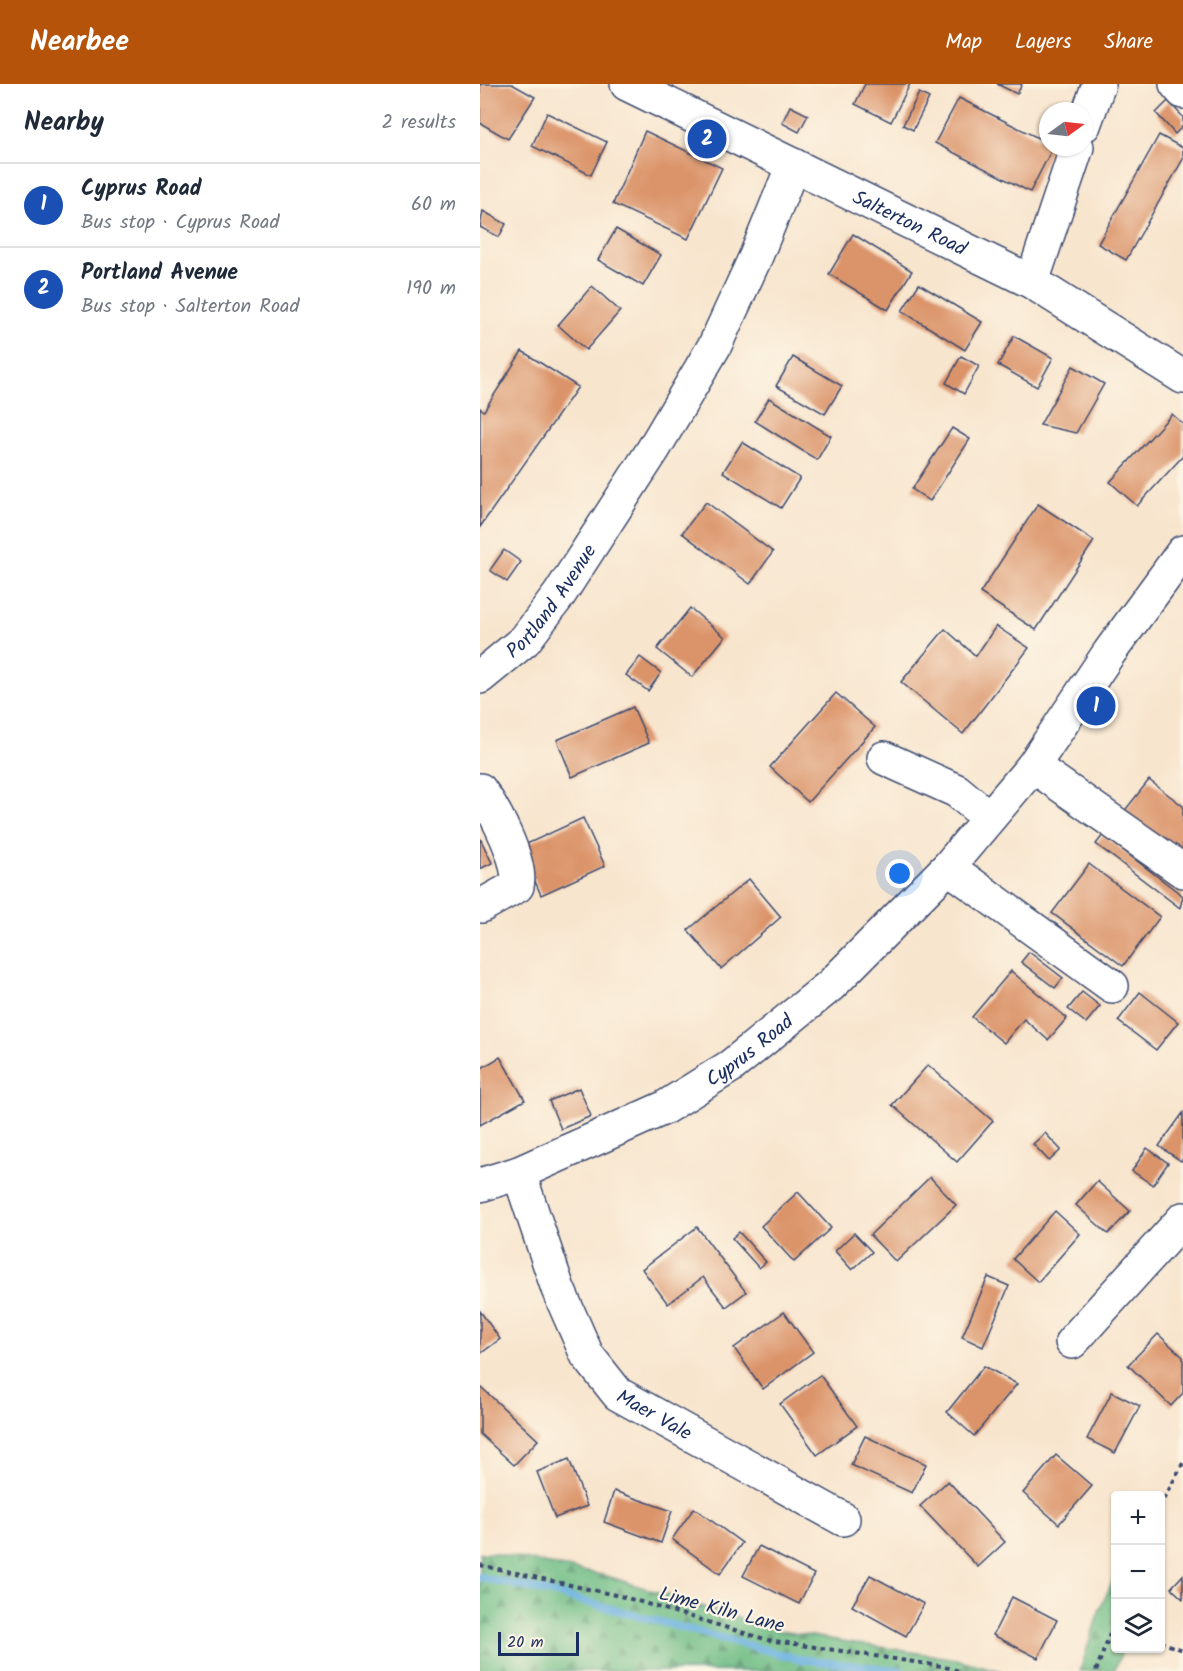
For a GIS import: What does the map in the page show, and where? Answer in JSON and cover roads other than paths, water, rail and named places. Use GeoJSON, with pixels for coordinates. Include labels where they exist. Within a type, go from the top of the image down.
{"type":"FeatureCollection","features":[{"type":"Feature","properties":{"kind":"street","name":"Salterton Road"},"geometry":{"type":"LineString","coordinates":[[627,84],[1032,282],[1183,377]]}},
{"type":"Feature","properties":{"kind":"street"},"geometry":{"type":"LineString","coordinates":[[1092,102],[1099,84]]}},
{"type":"Feature","properties":{"kind":"street"},"geometry":{"type":"LineString","coordinates":[[1176,84],[1183,92]]}},
{"type":"Feature","properties":{"kind":"street"},"geometry":{"type":"LineString","coordinates":[[1032,282],[1074,156]]}},
{"type":"Feature","properties":{"kind":"street","name":"Portland Avenue"},"geometry":{"type":"LineString","coordinates":[[480,677],[525,640],[559,595],[653,450],[715,345],[756,256],[793,165]]}},
{"type":"Feature","properties":{"kind":"street","name":"Cyprus Road"},"geometry":{"type":"LineString","coordinates":[[480,1185],[519,1173],[664,1108],[731,1066],[831,986],[948,867],[1033,766],[1109,653],[1183,552]]}},
{"type":"Feature","properties":{"kind":"street"},"geometry":{"type":"LineString","coordinates":[[884,758],[957,791],[988,817]]}},
{"type":"Feature","properties":{"kind":"street"},"geometry":{"type":"LineString","coordinates":[[1033,766],[1183,871]]}},
{"type":"Feature","properties":{"kind":"street"},"geometry":{"type":"LineString","coordinates":[[480,790],[502,829],[519,877],[517,886],[481,906]]}},
{"type":"Feature","properties":{"kind":"street"},"geometry":{"type":"LineString","coordinates":[[948,867],[1112,986]]}},
{"type":"Feature","properties":{"kind":"street","name":"Maer Vale"},"geometry":{"type":"LineString","coordinates":[[519,1173],[558,1289],[587,1355],[618,1394],[843,1519]]}},
{"type":"Feature","properties":{"kind":"street"},"geometry":{"type":"LineString","coordinates":[[1072,1342],[1183,1219]]}},
{"type":"Feature","properties":{"kind":"waterway"},"geometry":{"type":"LineString","coordinates":[[480,1577],[556,1594],[799,1659],[902,1671]]}},
{"type":"Feature","properties":{"kind":"place","name":"Portland Avenue"},"geometry":{"type":"Point","coordinates":[707,139]}},
{"type":"Feature","properties":{"kind":"place","name":"Cyprus Road"},"geometry":{"type":"Point","coordinates":[1096,706]}}]}
